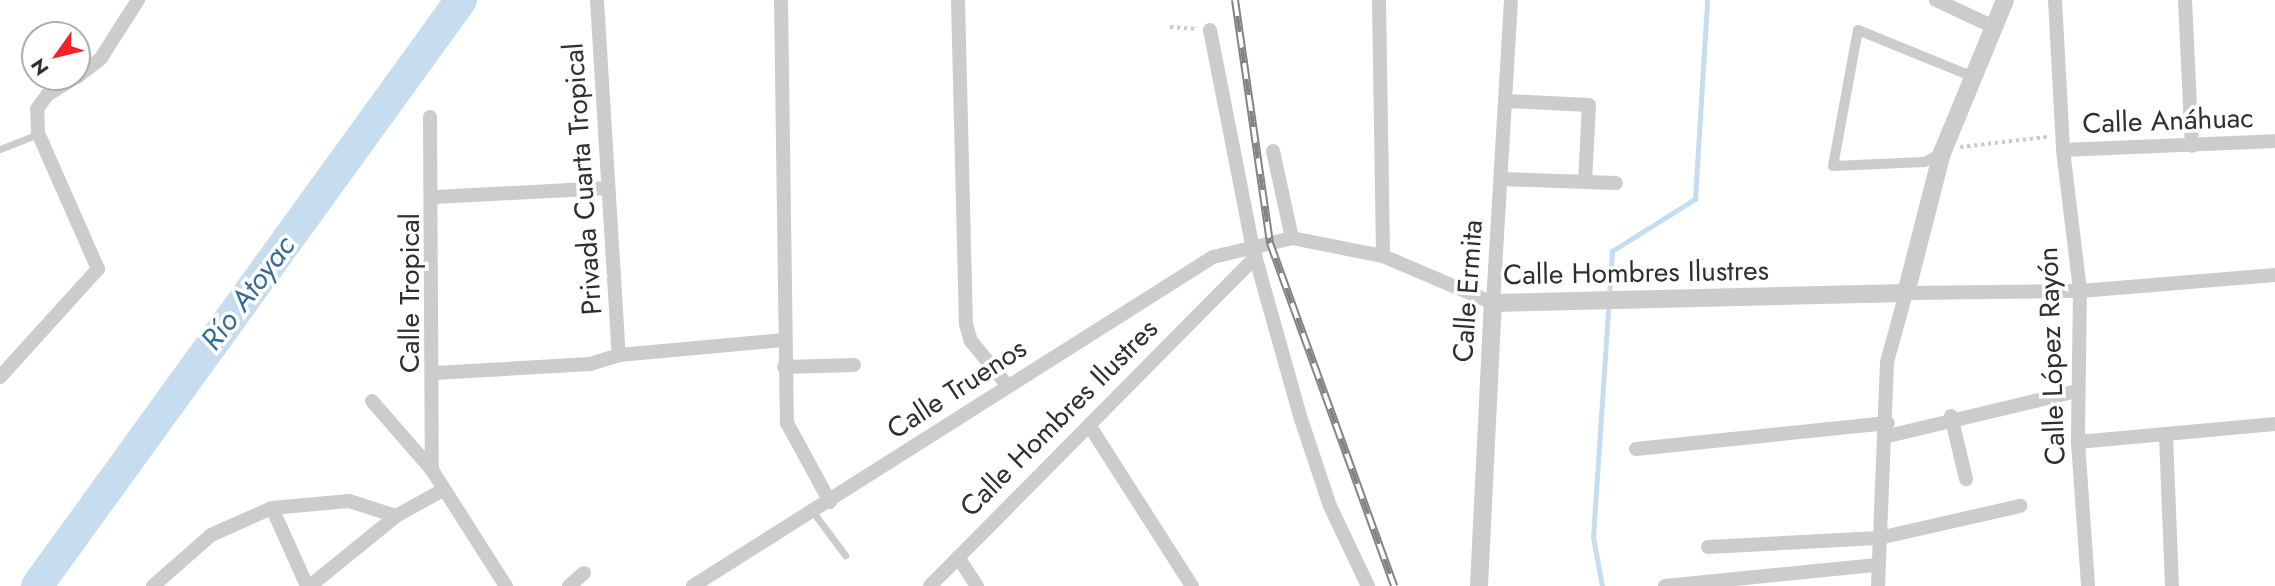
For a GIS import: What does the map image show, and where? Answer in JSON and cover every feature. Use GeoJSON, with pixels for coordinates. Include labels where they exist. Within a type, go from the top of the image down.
{"type":"FeatureCollection","features":[{"type":"Feature","properties":{"kind":"street"},"geometry":{"type":"LineString","coordinates":[[91,66],[101,58],[138,0]]}},
{"type":"Feature","properties":{"kind":"street","name":"Privada Cuarta Tropical"},"geometry":{"type":"LineString","coordinates":[[597,0],[619,355]]}},
{"type":"Feature","properties":{"kind":"street"},"geometry":{"type":"LineString","coordinates":[[781,0],[783,340],[787,423],[830,502]]}},
{"type":"Feature","properties":{"kind":"street"},"geometry":{"type":"LineString","coordinates":[[958,0],[966,324],[971,341],[1007,385]]}},
{"type":"Feature","properties":{"kind":"street"},"geometry":{"type":"LineString","coordinates":[[1379,0],[1383,256]]}},
{"type":"Feature","properties":{"kind":"street","name":"Calle Ermita"},"geometry":{"type":"LineString","coordinates":[[1479,586],[1511,0]]}},
{"type":"Feature","properties":{"kind":"street"},"geometry":{"type":"LineString","coordinates":[[1936,0],[1994,27]]}},
{"type":"Feature","properties":{"kind":"street"},"geometry":{"type":"LineString","coordinates":[[1878,586],[1878,538],[1888,429],[1887,362],[1942,153],[2005,0]]}},
{"type":"Feature","properties":{"kind":"street","name":"Calle López Rayón"},"geometry":{"type":"LineString","coordinates":[[2055,0],[2063,150],[2080,291],[2078,442],[2088,586]]}},
{"type":"Feature","properties":{"kind":"street"},"geometry":{"type":"LineString","coordinates":[[2185,0],[2192,146]]}},
{"type":"Feature","properties":{"kind":"street"},"geometry":{"type":"LineString","coordinates":[[1210,30],[1254,251],[1330,506],[1368,586]]}},
{"type":"Feature","properties":{"kind":"street"},"geometry":{"type":"LineString","coordinates":[[1942,153],[1924,162],[1833,166],[1858,30],[1974,77]]}},
{"type":"Feature","properties":{"kind":"street"},"geometry":{"type":"LineString","coordinates":[[0,377],[98,269],[38,133],[37,109],[47,95],[54,91]]}},
{"type":"Feature","properties":{"kind":"street"},"geometry":{"type":"LineString","coordinates":[[1507,101],[1589,105],[1585,181]]}},
{"type":"Feature","properties":{"kind":"street","name":"Calle Tropical"},"geometry":{"type":"LineString","coordinates":[[430,117],[435,197],[432,470]]}},
{"type":"Feature","properties":{"kind":"street","name":"Calle Anáhuac"},"geometry":{"type":"LineString","coordinates":[[2063,150],[2275,141]]}},
{"type":"Feature","properties":{"kind":"street"},"geometry":{"type":"LineString","coordinates":[[1273,151],[1292,239]]}},
{"type":"Feature","properties":{"kind":"street"},"geometry":{"type":"LineString","coordinates":[[1502,179],[1616,183]]}},
{"type":"Feature","properties":{"kind":"street"},"geometry":{"type":"LineString","coordinates":[[435,197],[608,188]]}},
{"type":"Feature","properties":{"kind":"street","name":"Calle Hombres Ilustres"},"geometry":{"type":"LineString","coordinates":[[930,586],[1089,425],[1254,251],[1292,239],[1383,256],[1493,303],[2080,291],[2275,275]]}},
{"type":"Feature","properties":{"kind":"street","name":"Calle Truenos"},"geometry":{"type":"LineString","coordinates":[[693,586],[830,502],[1007,385],[1213,257],[1254,251]]}},
{"type":"Feature","properties":{"kind":"street"},"geometry":{"type":"LineString","coordinates":[[435,373],[590,364],[619,355],[783,340]]}},
{"type":"Feature","properties":{"kind":"street"},"geometry":{"type":"LineString","coordinates":[[784,367],[854,365]]}},
{"type":"Feature","properties":{"kind":"street"},"geometry":{"type":"LineString","coordinates":[[1636,449],[1888,429],[2077,391]]}},
{"type":"Feature","properties":{"kind":"street","name":"Calle Tropical"},"geometry":{"type":"LineString","coordinates":[[372,401],[432,470],[503,585]]}},
{"type":"Feature","properties":{"kind":"street"},"geometry":{"type":"LineString","coordinates":[[1951,416],[1966,479]]}},
{"type":"Feature","properties":{"kind":"street"},"geometry":{"type":"LineString","coordinates":[[2078,442],[2275,424]]}},
{"type":"Feature","properties":{"kind":"street"},"geometry":{"type":"LineString","coordinates":[[1089,425],[1192,586]]}},
{"type":"Feature","properties":{"kind":"street"},"geometry":{"type":"LineString","coordinates":[[2166,436],[2172,586]]}},
{"type":"Feature","properties":{"kind":"street"},"geometry":{"type":"LineString","coordinates":[[272,508],[309,586],[396,516],[443,490]]}},
{"type":"Feature","properties":{"kind":"street"},"geometry":{"type":"LineString","coordinates":[[153,586],[211,535],[272,508],[349,502],[396,516]]}},
{"type":"Feature","properties":{"kind":"street"},"geometry":{"type":"LineString","coordinates":[[1708,547],[1878,538],[2020,506]]}},
{"type":"Feature","properties":{"kind":"street"},"geometry":{"type":"LineString","coordinates":[[958,557],[977,586]]}},
{"type":"Feature","properties":{"kind":"street"},"geometry":{"type":"LineString","coordinates":[[1665,586],[1877,565]]}},
{"type":"Feature","properties":{"kind":"street"},"geometry":{"type":"LineString","coordinates":[[569,586],[584,573]]}},
{"type":"Feature","properties":{"kind":"lane"},"geometry":{"type":"LineString","coordinates":[[0,149],[38,133]]}},
{"type":"Feature","properties":{"kind":"lane"},"geometry":{"type":"LineString","coordinates":[[813,512],[845,555]]}},
{"type":"Feature","properties":{"kind":"path"},"geometry":{"type":"LineString","coordinates":[[1170,27],[1210,30]]}},
{"type":"Feature","properties":{"kind":"path","name":"Calle Anáhuac"},"geometry":{"type":"LineString","coordinates":[[1960,147],[2051,136]]}},
{"type":"Feature","properties":{"kind":"waterway","name":"Río Atoyac"},"geometry":{"type":"LineString","coordinates":[[37,586],[461,0]]}},
{"type":"Feature","properties":{"kind":"waterway"},"geometry":{"type":"LineString","coordinates":[[1602,586],[1593,537],[1612,251],[1695,199],[1707,0]]}},
{"type":"Feature","properties":{"kind":"railway"},"geometry":{"type":"LineString","coordinates":[[1235,0],[1270,243],[1394,586]]}}]}
